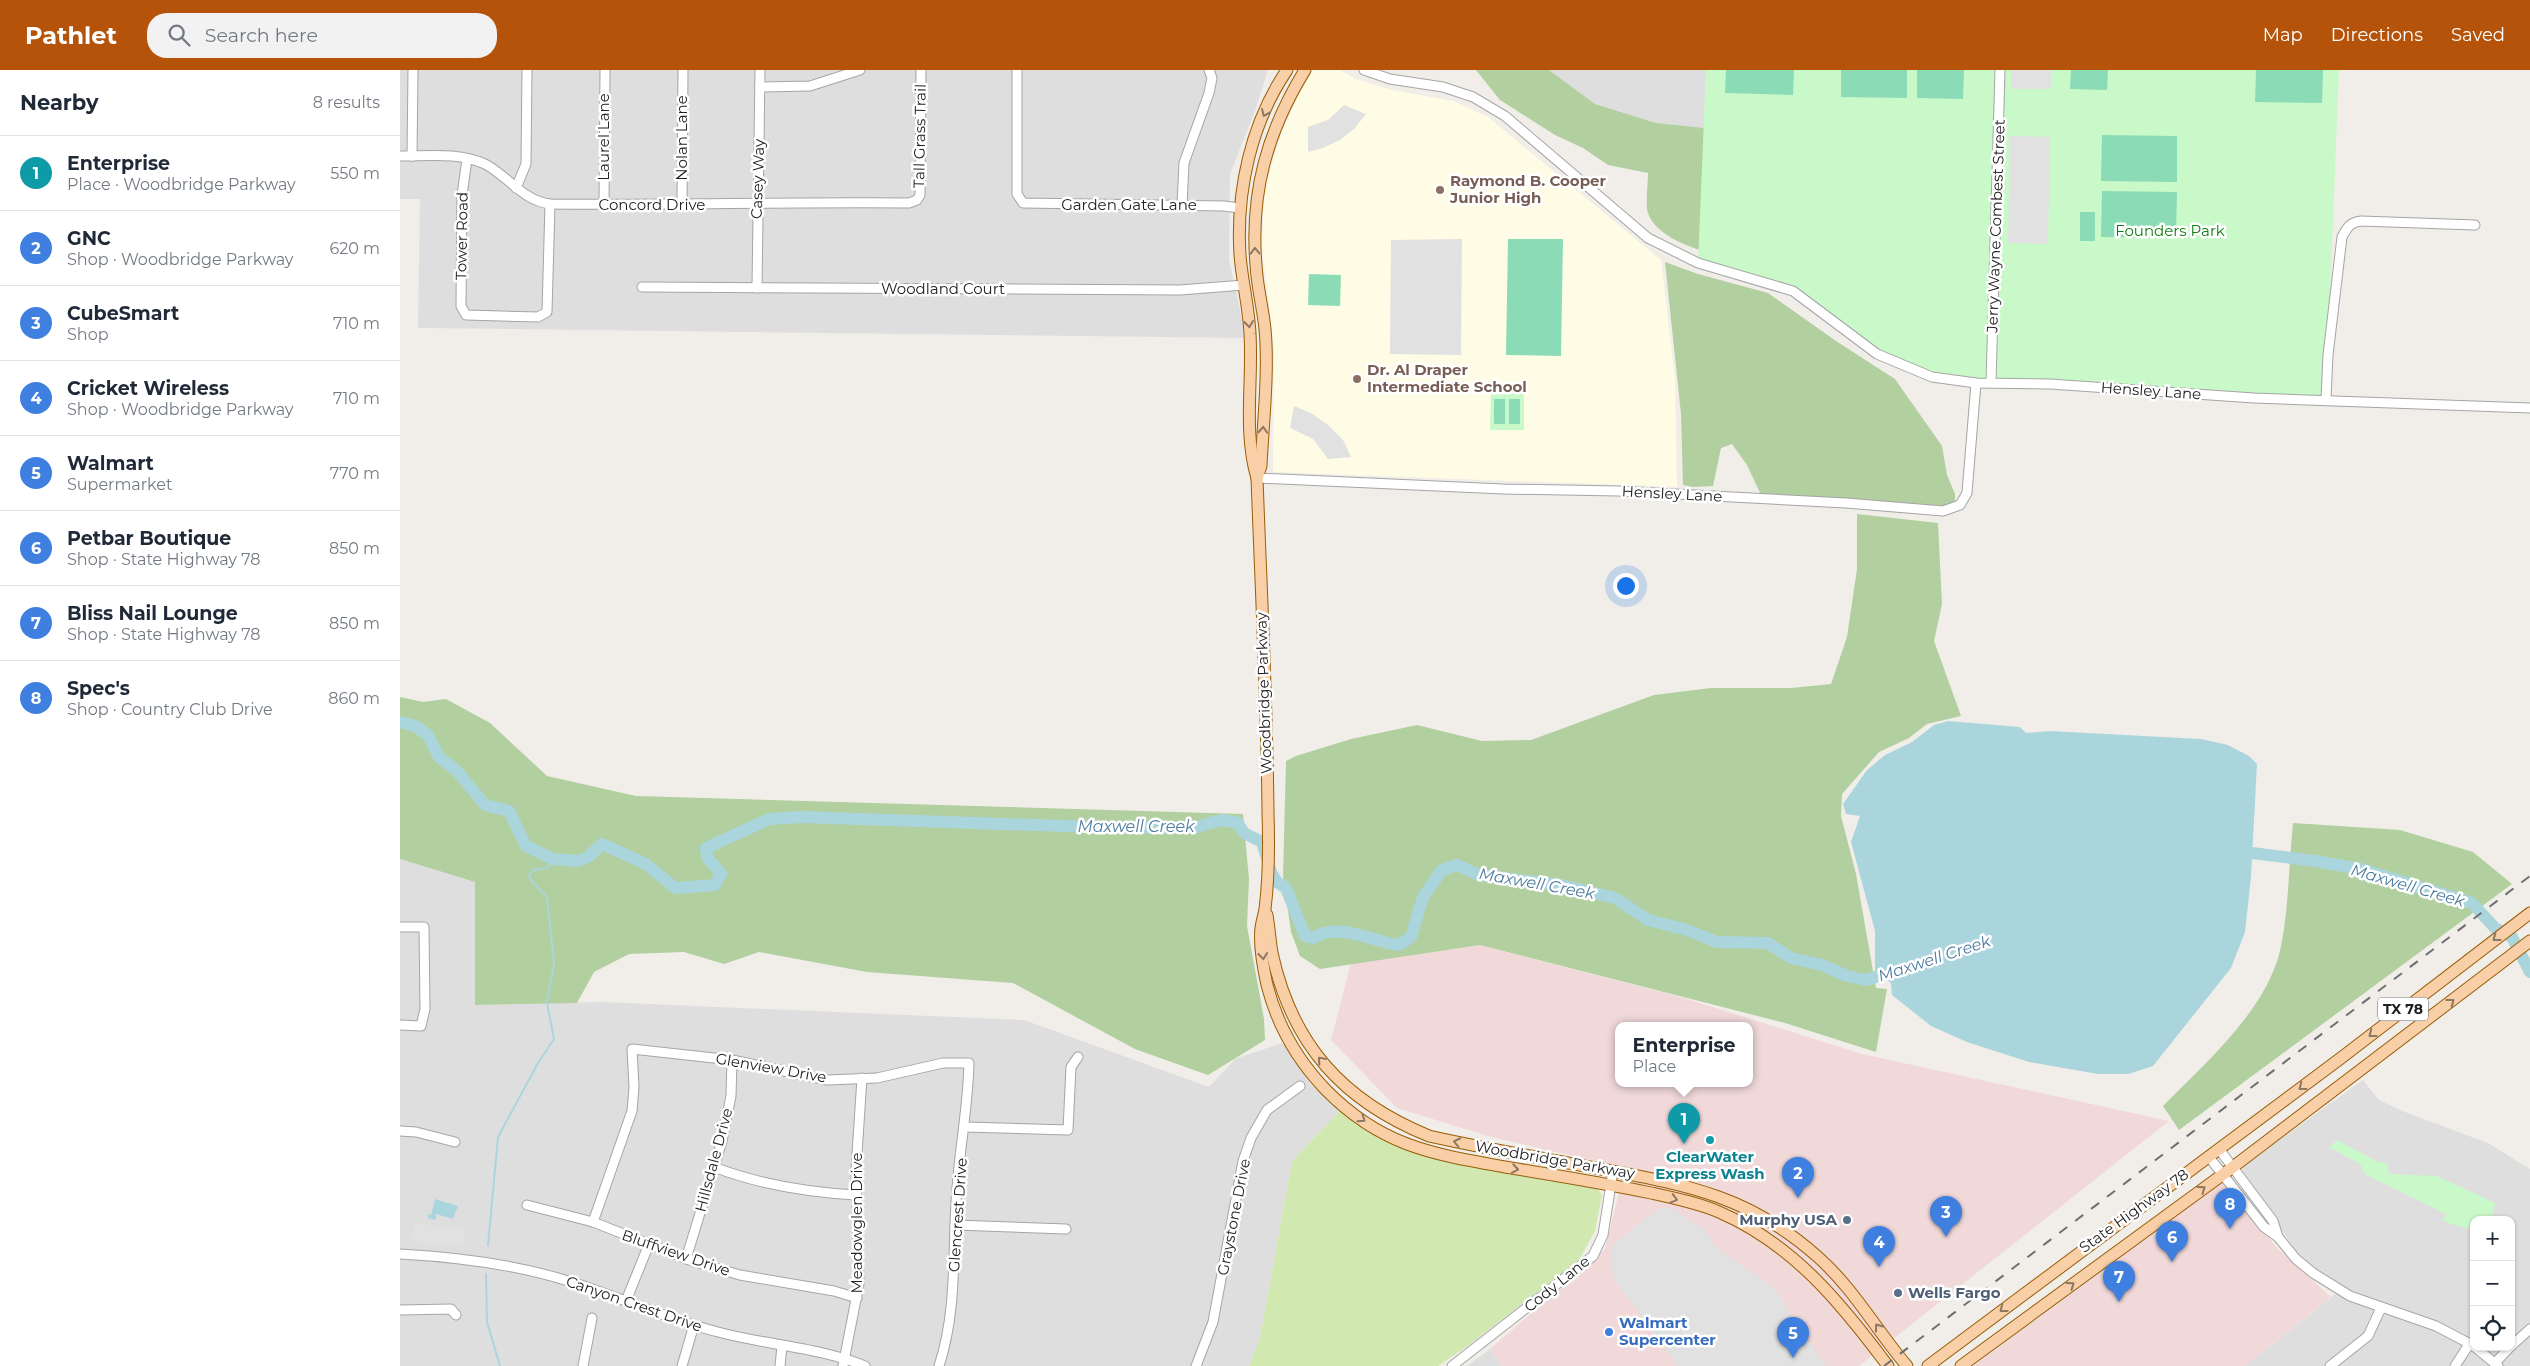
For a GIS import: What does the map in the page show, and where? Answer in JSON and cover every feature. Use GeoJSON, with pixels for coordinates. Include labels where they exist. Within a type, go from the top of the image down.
{"type":"FeatureCollection","features":[{"type":"Feature","properties":{"kind":"main road","name":"Woodbridge Parkway"},"geometry":{"type":"LineString","coordinates":[[1287,70],[1253,139],[1240,208],[1244,286],[1250,333],[1250,422],[1253,467],[1257,478],[1268,815],[1265,908],[1261,930],[1267,986],[1278,1019],[1297,1054],[1314,1077],[1355,1115],[1383,1133],[1406,1144],[1450,1158],[1610,1185],[1675,1199],[1713,1210],[1752,1228],[1792,1256],[1819,1281],[1835,1298],[1888,1366]]}},
{"type":"Feature","properties":{"kind":"main road","name":"Woodbridge Parkway"},"geometry":{"type":"LineString","coordinates":[[1257,478],[1262,466],[1266,331],[1256,266],[1254,210],[1258,186],[1271,137],[1305,70]]}},
{"type":"Feature","properties":{"kind":"main road"},"geometry":{"type":"LineString","coordinates":[[1240,208],[1254,210]]}},
{"type":"Feature","properties":{"kind":"main road"},"geometry":{"type":"LineString","coordinates":[[1247,304],[1261,302]]}},
{"type":"Feature","properties":{"kind":"main road","name":"Woodbridge Parkway"},"geometry":{"type":"LineString","coordinates":[[1265,908],[1272,952],[1294,1018],[1315,1053],[1340,1082],[1365,1104],[1397,1123],[1429,1136],[1680,1184],[1725,1198],[1756,1213],[1789,1233],[1832,1271],[1907,1366]]}},
{"type":"Feature","properties":{"kind":"main road","name":"State Highway 78"},"geometry":{"type":"LineString","coordinates":[[1928,1366],[2341,1058],[2528,914]]}},
{"type":"Feature","properties":{"kind":"main road","name":"State Highway 78"},"geometry":{"type":"LineString","coordinates":[[1961,1366],[2233,1167],[2530,941]]}},
{"type":"Feature","properties":{"kind":"main road"},"geometry":{"type":"LineString","coordinates":[[1713,1210],[1725,1198]]}},
{"type":"Feature","properties":{"kind":"main road"},"geometry":{"type":"LineString","coordinates":[[2029,1316],[2023,1307],[2024,1304],[2068,1268],[2074,1256]]}},
{"type":"Feature","properties":{"kind":"main road"},"geometry":{"type":"LineString","coordinates":[[1819,1281],[1832,1271]]}},
{"type":"Feature","properties":{"kind":"street"},"geometry":{"type":"LineString","coordinates":[[412,156],[413,70]]}},
{"type":"Feature","properties":{"kind":"street"},"geometry":{"type":"LineString","coordinates":[[516,188],[526,164],[527,70]]}},
{"type":"Feature","properties":{"kind":"street","name":"Laurel Lane"},"geometry":{"type":"LineString","coordinates":[[604,205],[605,70]]}},
{"type":"Feature","properties":{"kind":"street","name":"Nolan Lane"},"geometry":{"type":"LineString","coordinates":[[682,70],[682,205]]}},
{"type":"Feature","properties":{"kind":"street","name":"Casey Way"},"geometry":{"type":"LineString","coordinates":[[757,288],[760,70]]}},
{"type":"Feature","properties":{"kind":"street"},"geometry":{"type":"LineString","coordinates":[[760,87],[810,86],[860,70]]}},
{"type":"Feature","properties":{"kind":"street","name":"Tall Grass Trail"},"geometry":{"type":"LineString","coordinates":[[917,200],[920,194],[921,70]]}},
{"type":"Feature","properties":{"kind":"street","name":"Garden Gate Lane"},"geometry":{"type":"LineString","coordinates":[[1017,70],[1017,194],[1020,201],[1027,204],[1182,205],[1240,208]]}},
{"type":"Feature","properties":{"kind":"street","name":"Hensley Lane"},"geometry":{"type":"LineString","coordinates":[[1364,70],[1390,79],[1443,87],[1473,97],[1505,116],[1648,238],[1698,263],[1792,291],[1877,354],[1932,377],[1976,383],[1991,382],[2254,398],[2326,399],[2530,408]]}},
{"type":"Feature","properties":{"kind":"street","name":"Jerry Wayne Combest Street"},"geometry":{"type":"LineString","coordinates":[[1991,382],[2000,70]]}},
{"type":"Feature","properties":{"kind":"street"},"geometry":{"type":"LineString","coordinates":[[1182,205],[1185,157],[1207,100],[1211,72]]}},
{"type":"Feature","properties":{"kind":"street","name":"Concord Drive"},"geometry":{"type":"LineString","coordinates":[[400,156],[467,159],[491,168],[535,200],[550,204],[910,203],[917,200]]}},
{"type":"Feature","properties":{"kind":"street","name":"Tower Road"},"geometry":{"type":"LineString","coordinates":[[467,159],[462,195],[461,306],[463,313],[469,316],[538,317],[545,314],[548,308],[550,204]]}},
{"type":"Feature","properties":{"kind":"street"},"geometry":{"type":"LineString","coordinates":[[2326,399],[2328,355],[2342,237],[2348,226],[2354,221],[2476,225]]}},
{"type":"Feature","properties":{"kind":"street","name":"Woodland Court"},"geometry":{"type":"LineString","coordinates":[[642,287],[1180,290],[1244,286]]}},
{"type":"Feature","properties":{"kind":"street","name":"Hensley Lane"},"geometry":{"type":"LineString","coordinates":[[1257,478],[1503,489],[1618,491],[1846,503],[1943,511],[1960,505],[1967,493],[1976,383]]}},
{"type":"Feature","properties":{"kind":"street"},"geometry":{"type":"LineString","coordinates":[[400,927],[424,927],[425,1009],[421,1026],[400,1025]]}},
{"type":"Feature","properties":{"kind":"street","name":"Glenview Drive"},"geometry":{"type":"LineString","coordinates":[[593,1222],[632,1111],[634,1087],[632,1050],[732,1060],[827,1080],[877,1078],[943,1063],[969,1063]]}},
{"type":"Feature","properties":{"kind":"street"},"geometry":{"type":"LineString","coordinates":[[965,1127],[1068,1130],[1071,1067],[1078,1057]]}},
{"type":"Feature","properties":{"kind":"street","name":"Hillsdale Drive"},"geometry":{"type":"LineString","coordinates":[[686,1259],[728,1119],[732,1060]]}},
{"type":"Feature","properties":{"kind":"street","name":"Glencrest Drive"},"geometry":{"type":"LineString","coordinates":[[939,1366],[951,1320],[955,1225],[965,1127],[969,1063]]}},
{"type":"Feature","properties":{"kind":"street","name":"Meadowglen Drive"},"geometry":{"type":"LineString","coordinates":[[844,1363],[859,1284],[856,1195],[862,1078]]}},
{"type":"Feature","properties":{"kind":"street","name":"Graystone Drive"},"geometry":{"type":"LineString","coordinates":[[1196,1366],[1213,1322],[1243,1161],[1251,1138],[1267,1110],[1300,1086]]}},
{"type":"Feature","properties":{"kind":"street"},"geometry":{"type":"LineString","coordinates":[[400,1131],[416,1132],[455,1142]]}},
{"type":"Feature","properties":{"kind":"street"},"geometry":{"type":"LineString","coordinates":[[2219,1149],[2272,1221],[2278,1237]]}},
{"type":"Feature","properties":{"kind":"street"},"geometry":{"type":"LineString","coordinates":[[2208,1156],[2264,1227],[2278,1237],[2296,1259],[2325,1282],[2350,1296],[2436,1326],[2470,1344]]}},
{"type":"Feature","properties":{"kind":"street"},"geometry":{"type":"LineString","coordinates":[[714,1167],[743,1178],[810,1192],[856,1195]]}},
{"type":"Feature","properties":{"kind":"street","name":"Cody Lane"},"geometry":{"type":"LineString","coordinates":[[1452,1366],[1593,1256],[1603,1235],[1612,1171]]}},
{"type":"Feature","properties":{"kind":"street","name":"Bluffview Drive"},"geometry":{"type":"LineString","coordinates":[[527,1205],[593,1222],[686,1259],[740,1275],[834,1291],[857,1298]]}},
{"type":"Feature","properties":{"kind":"street"},"geometry":{"type":"LineString","coordinates":[[2254,1214],[2262,1208]]}},
{"type":"Feature","properties":{"kind":"street"},"geometry":{"type":"LineString","coordinates":[[955,1225],[1066,1229]]}},
{"type":"Feature","properties":{"kind":"street"},"geometry":{"type":"LineString","coordinates":[[626,1301],[649,1244]]}},
{"type":"Feature","properties":{"kind":"street","name":"Canyon Crest Drive"},"geometry":{"type":"LineString","coordinates":[[400,1254],[437,1256],[524,1269],[566,1280],[694,1326],[782,1346],[816,1351],[844,1363],[865,1366]]}},
{"type":"Feature","properties":{"kind":"street"},"geometry":{"type":"LineString","coordinates":[[2330,1366],[2368,1336],[2381,1308]]}},
{"type":"Feature","properties":{"kind":"street"},"geometry":{"type":"LineString","coordinates":[[400,1310],[451,1309],[456,1315]]}},
{"type":"Feature","properties":{"kind":"street"},"geometry":{"type":"LineString","coordinates":[[583,1366],[592,1318]]}},
{"type":"Feature","properties":{"kind":"street"},"geometry":{"type":"LineString","coordinates":[[682,1366],[694,1326]]}},
{"type":"Feature","properties":{"kind":"street"},"geometry":{"type":"LineString","coordinates":[[2515,1343],[2530,1329]]}},
{"type":"Feature","properties":{"kind":"street"},"geometry":{"type":"LineString","coordinates":[[780,1366],[782,1346]]}},
{"type":"Feature","properties":{"kind":"street"},"geometry":{"type":"LineString","coordinates":[[2455,1366],[2470,1349]]}},
{"type":"Feature","properties":{"kind":"street"},"geometry":{"type":"LineString","coordinates":[[2480,1351],[2497,1364],[2508,1351]]}},
{"type":"Feature","properties":{"kind":"shaded area"},"geometry":{"type":"Polygon","coordinates":[[[400,70],[1268,70],[1255,111],[1230,174],[1229,259],[1243,324],[1244,338],[418,328],[420,199],[400,199],[400,70]]]}},
{"type":"Feature","properties":{"kind":"shaded area"},"geometry":{"type":"Polygon","coordinates":[[[1313,70],[1340,70],[1355,79],[1392,90],[1453,101],[1488,117],[1661,260],[1675,378],[1677,487],[1273,472],[1274,349],[1262,249],[1264,190],[1282,131],[1300,91],[1313,70]]]}},
{"type":"Feature","properties":{"kind":"shaded area"},"geometry":{"type":"Polygon","coordinates":[[[1549,70],[1706,70],[1705,128],[1656,123],[1595,104],[1549,70]]]}},
{"type":"Feature","properties":{"kind":"shaded area"},"geometry":{"type":"Polygon","coordinates":[[[2011,70],[2051,70],[2051,89],[2011,89],[2011,70]]]}},
{"type":"Feature","properties":{"kind":"shaded area"},"geometry":{"type":"Polygon","coordinates":[[[1344,105],[1366,114],[1354,129],[1340,140],[1323,148],[1308,152],[1308,127],[1328,120],[1344,105]]]}},
{"type":"Feature","properties":{"kind":"shaded area"},"geometry":{"type":"Polygon","coordinates":[[[2010,136],[2050,137],[2048,244],[2008,243],[2010,136]]]}},
{"type":"Feature","properties":{"kind":"shaded area"},"geometry":{"type":"Polygon","coordinates":[[[1462,239],[1461,355],[1390,354],[1391,240],[1462,239]]]}},
{"type":"Feature","properties":{"kind":"shaded area"},"geometry":{"type":"Polygon","coordinates":[[[1294,406],[1311,413],[1328,425],[1343,440],[1351,457],[1328,459],[1313,439],[1290,428],[1294,406]]]}},
{"type":"Feature","properties":{"kind":"shaded area"},"geometry":{"type":"Polygon","coordinates":[[[400,859],[475,882],[475,1005],[603,1002],[1024,1020],[1209,1087],[1235,1059],[1282,1043],[1289,1050],[1311,1085],[1341,1110],[1292,1161],[1260,1338],[1249,1366],[400,1366],[400,859]]]}},
{"type":"Feature","properties":{"kind":"shaded area"},"geometry":{"type":"Polygon","coordinates":[[[1480,945],[1684,998],[1862,1054],[2169,1121],[1859,1366],[1502,1366],[1490,1349],[1605,1249],[1625,1168],[1491,1137],[1397,1108],[1331,1040],[1351,963],[1480,945]]]}},
{"type":"Feature","properties":{"kind":"shaded area"},"geometry":{"type":"Polygon","coordinates":[[[2363,1080],[2379,1100],[2405,1112],[2488,1143],[2530,1169],[2530,1366],[2245,1366],[2343,1288],[2309,1264],[2295,1249],[2242,1173],[2243,1166],[2363,1080]]]}},
{"type":"Feature","properties":{"kind":"shaded area"},"geometry":{"type":"Polygon","coordinates":[[[2231,1176],[2274,1245],[2331,1297],[2245,1366],[1973,1366],[2231,1176]]]}},
{"type":"Feature","properties":{"kind":"shaded area"},"geometry":{"type":"Polygon","coordinates":[[[1669,1207],[1705,1230],[1716,1248],[1773,1287],[1826,1366],[1678,1366],[1616,1282],[1611,1268],[1612,1246],[1657,1209],[1669,1207]]]}},
{"type":"Feature","properties":{"kind":"shaded area"},"geometry":{"type":"Polygon","coordinates":[[[414,1224],[464,1228],[463,1247],[412,1242],[414,1224]]]}},
{"type":"Feature","properties":{"kind":"shaded area"},"geometry":{"type":"Polygon","coordinates":[[[1490,1349],[1502,1366],[1467,1366],[1490,1349]]]}},
{"type":"Feature","properties":{"kind":"green space"},"geometry":{"type":"Polygon","coordinates":[[[1476,70],[1549,70],[1595,104],[1656,123],[1705,128],[1709,253],[1672,238],[1656,226],[1650,218],[1647,209],[1648,173],[1608,165],[1583,148],[1555,135],[1500,100],[1476,70]]]}},
{"type":"Feature","properties":{"kind":"green space","name":"Founders Park"},"geometry":{"type":"Polygon","coordinates":[[[1706,70],[2339,70],[2326,399],[1932,377],[1860,341],[1800,297],[1698,263],[1706,70]]]}},
{"type":"Feature","properties":{"kind":"green space"},"geometry":{"type":"Polygon","coordinates":[[[1726,70],[1794,70],[1793,95],[1725,93],[1726,70]]]}},
{"type":"Feature","properties":{"kind":"green space"},"geometry":{"type":"Polygon","coordinates":[[[1841,70],[1907,70],[1907,98],[1841,97],[1841,70]]]}},
{"type":"Feature","properties":{"kind":"green space"},"geometry":{"type":"Polygon","coordinates":[[[1917,70],[1964,70],[1963,99],[1917,98],[1917,70]]]}},
{"type":"Feature","properties":{"kind":"green space"},"geometry":{"type":"Polygon","coordinates":[[[2071,70],[2108,70],[2107,90],[2070,89],[2071,70]]]}},
{"type":"Feature","properties":{"kind":"green space"},"geometry":{"type":"Polygon","coordinates":[[[2256,70],[2323,70],[2322,103],[2255,102],[2256,70]]]}},
{"type":"Feature","properties":{"kind":"green space"},"geometry":{"type":"Polygon","coordinates":[[[2102,135],[2177,136],[2177,182],[2101,181],[2102,135]]]}},
{"type":"Feature","properties":{"kind":"green space"},"geometry":{"type":"Polygon","coordinates":[[[2102,191],[2177,192],[2176,238],[2101,237],[2102,191]]]}},
{"type":"Feature","properties":{"kind":"green space"},"geometry":{"type":"Polygon","coordinates":[[[2080,212],[2095,212],[2095,241],[2080,241],[2080,212]]]}},
{"type":"Feature","properties":{"kind":"green space"},"geometry":{"type":"Polygon","coordinates":[[[1508,239],[1563,239],[1561,356],[1506,355],[1508,239]]]}},
{"type":"Feature","properties":{"kind":"green space"},"geometry":{"type":"Polygon","coordinates":[[[1665,262],[1698,274],[1768,293],[1836,341],[1895,379],[1942,446],[1947,475],[1955,494],[1955,504],[1949,507],[1762,497],[1747,465],[1732,444],[1721,448],[1713,486],[1693,487],[1683,485],[1681,414],[1665,262]]]}},
{"type":"Feature","properties":{"kind":"green space"},"geometry":{"type":"Polygon","coordinates":[[[1309,274],[1341,275],[1340,306],[1308,305],[1309,274]]]}},
{"type":"Feature","properties":{"kind":"green space"},"geometry":{"type":"Polygon","coordinates":[[[1491,393],[1524,393],[1524,430],[1490,430],[1491,393]]]}},
{"type":"Feature","properties":{"kind":"green space"},"geometry":{"type":"Polygon","coordinates":[[[1494,399],[1505,399],[1505,424],[1494,424],[1494,399]]]}},
{"type":"Feature","properties":{"kind":"green space"},"geometry":{"type":"Polygon","coordinates":[[[1509,399],[1520,399],[1520,424],[1509,424],[1509,399]]]}},
{"type":"Feature","properties":{"kind":"green space"},"geometry":{"type":"Polygon","coordinates":[[[1857,514],[1938,523],[1942,604],[1934,641],[1961,716],[1927,724],[1909,738],[1879,752],[1842,794],[1841,816],[1856,874],[1876,988],[1887,989],[1876,1052],[1785,1023],[1480,945],[1320,969],[1300,956],[1291,932],[1283,876],[1286,761],[1296,756],[1351,739],[1417,725],[1482,741],[1531,740],[1654,695],[1711,688],[1791,688],[1831,684],[1847,637],[1857,569],[1857,514]]]}},
{"type":"Feature","properties":{"kind":"green space"},"geometry":{"type":"Polygon","coordinates":[[[400,697],[423,702],[446,699],[490,723],[547,776],[636,796],[1243,814],[1249,879],[1247,926],[1264,1019],[1265,1040],[1208,1075],[1135,1049],[1013,983],[867,972],[759,952],[724,964],[684,952],[629,954],[594,972],[577,1003],[475,1005],[475,882],[400,859],[400,697]]]}},
{"type":"Feature","properties":{"kind":"green space"},"geometry":{"type":"Polygon","coordinates":[[[2293,823],[2400,830],[2473,852],[2512,884],[2179,1130],[2163,1106],[2217,1052],[2235,1031],[2265,988],[2276,965],[2286,912],[2293,823]]]}},
{"type":"Feature","properties":{"kind":"green space"},"geometry":{"type":"Polygon","coordinates":[[[1341,1110],[1355,1124],[1421,1155],[1596,1187],[1602,1195],[1595,1231],[1579,1260],[1466,1347],[1438,1366],[1249,1366],[1260,1338],[1292,1161],[1341,1110]]]}},
{"type":"Feature","properties":{"kind":"green space"},"geometry":{"type":"Polygon","coordinates":[[[2337,1140],[2378,1162],[2387,1163],[2389,1174],[2437,1176],[2495,1203],[2492,1216],[2470,1216],[2470,1230],[2443,1221],[2446,1214],[2365,1174],[2360,1164],[2329,1147],[2337,1140]]]}},
{"type":"Feature","properties":{"kind":"water"},"geometry":{"type":"Polygon","coordinates":[[[1948,721],[2020,727],[2026,733],[2049,731],[2201,739],[2228,745],[2249,756],[2257,764],[2251,877],[2245,932],[2231,968],[2153,1066],[2128,1074],[2098,1074],[2029,1062],[1967,1042],[1931,1026],[1892,995],[1891,983],[1883,978],[1873,978],[1875,970],[1875,931],[1851,842],[1860,816],[1846,814],[1843,804],[1867,770],[1885,755],[1912,742],[1934,725],[1948,721]]]}},
{"type":"Feature","properties":{"kind":"water"},"geometry":{"type":"Polygon","coordinates":[[[435,1199],[458,1206],[453,1219],[436,1214],[436,1220],[428,1218],[428,1214],[431,1215],[435,1199]]]}},
{"type":"Feature","properties":{"kind":"waterway","name":"Maxwell Creek"},"geometry":{"type":"LineString","coordinates":[[400,722],[415,726],[428,735],[439,757],[457,771],[485,805],[509,811],[526,846],[553,859],[578,861],[588,857],[602,844],[646,864],[675,888],[715,885],[721,874],[707,857],[706,848],[769,819],[802,817],[1124,828],[1197,827],[1221,820],[1238,823],[1244,833],[1262,842],[1271,872],[1277,882],[1286,888],[1305,936],[1314,938],[1323,933],[1333,931],[1344,932],[1399,945],[1411,937],[1423,897],[1442,870],[1457,865],[1479,875],[1561,885],[1615,898],[1648,920],[1687,930],[1717,942],[1768,943],[1791,958],[1822,965],[1847,976],[1866,980],[1889,973]]}},
{"type":"Feature","properties":{"kind":"waterway","name":"Maxwell Creek"},"geometry":{"type":"LineString","coordinates":[[2236,859],[2252,853],[2361,869],[2472,903],[2495,928],[2512,937],[2530,972]]}},
{"type":"Feature","properties":{"kind":"waterway"},"geometry":{"type":"LineString","coordinates":[[488,1245],[498,1137],[538,1063],[554,1039],[547,1003],[554,963],[547,897],[533,883],[529,875],[533,870],[547,868],[553,859]]}},
{"type":"Feature","properties":{"kind":"waterway"},"geometry":{"type":"LineString","coordinates":[[486,1274],[487,1322],[500,1366]]}},
{"type":"Feature","properties":{"kind":"railway"},"geometry":{"type":"LineString","coordinates":[[1884,1366],[2530,876]]}},
{"type":"Feature","properties":{"kind":"place","name":"Raymond B. Cooper Junior High"},"geometry":{"type":"Point","coordinates":[1440,190]}},
{"type":"Feature","properties":{"kind":"place","name":"Dr. Al Draper Intermediate School"},"geometry":{"type":"Point","coordinates":[1357,379]}},
{"type":"Feature","properties":{"kind":"place","name":"ClearWater Express Wash"},"geometry":{"type":"Point","coordinates":[1710,1140]}},
{"type":"Feature","properties":{"kind":"place","name":"Enterprise"},"geometry":{"type":"Point","coordinates":[1684,1144]}},
{"type":"Feature","properties":{"kind":"place","name":"GNC"},"geometry":{"type":"Point","coordinates":[1798,1198]}},
{"type":"Feature","properties":{"kind":"place","name":"Murphy USA"},"geometry":{"type":"Point","coordinates":[1847,1220]}},
{"type":"Feature","properties":{"kind":"place","name":"Spec's"},"geometry":{"type":"Point","coordinates":[2230,1229]}},
{"type":"Feature","properties":{"kind":"place","name":"CubeSmart"},"geometry":{"type":"Point","coordinates":[1946,1237]}},
{"type":"Feature","properties":{"kind":"place","name":"Petbar Boutique"},"geometry":{"type":"Point","coordinates":[2172,1262]}},
{"type":"Feature","properties":{"kind":"place","name":"Cricket Wireless"},"geometry":{"type":"Point","coordinates":[1879,1267]}},
{"type":"Feature","properties":{"kind":"place","name":"Wells Fargo"},"geometry":{"type":"Point","coordinates":[1898,1293]}},
{"type":"Feature","properties":{"kind":"place","name":"Bliss Nail Lounge"},"geometry":{"type":"Point","coordinates":[2119,1302]}},
{"type":"Feature","properties":{"kind":"place","name":"Walmart Supercenter"},"geometry":{"type":"Point","coordinates":[1609,1332]}},
{"type":"Feature","properties":{"kind":"place","name":"Walmart"},"geometry":{"type":"Point","coordinates":[1793,1358]}}]}
